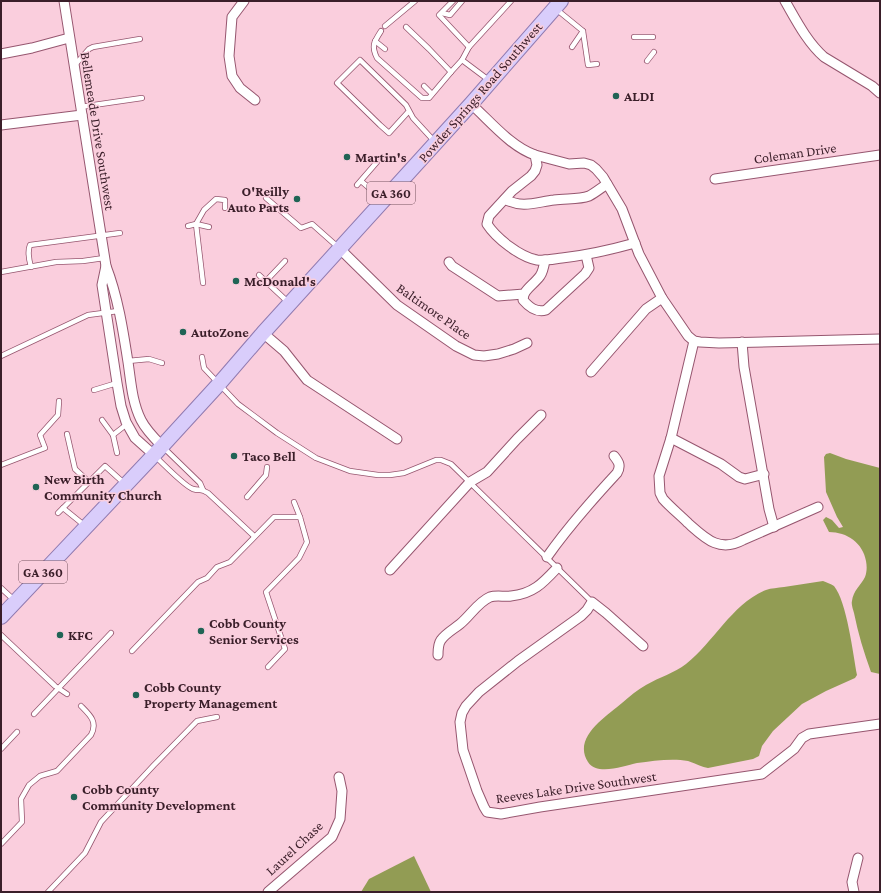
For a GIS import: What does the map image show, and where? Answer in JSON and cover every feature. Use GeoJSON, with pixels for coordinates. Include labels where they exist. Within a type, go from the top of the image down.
{"type":"FeatureCollection","features":[{"type":"Feature","properties":{"kind":"main road","name":"Powder Springs Road Southwest"},"geometry":{"type":"LineString","coordinates":[[158,451],[491,82],[555,3]]}},
{"type":"Feature","properties":{"kind":"main road","name":"GA 360"},"geometry":{"type":"LineString","coordinates":[[1,616],[158,451]]}},
{"type":"Feature","properties":{"kind":"street","name":"Bellemeade Drive Southwest"},"geometry":{"type":"LineString","coordinates":[[64,1],[105,262],[118,311],[134,400],[140,419],[158,451]]}},
{"type":"Feature","properties":{"kind":"street"},"geometry":{"type":"LineString","coordinates":[[244,1],[232,17],[229,56],[232,76],[240,88],[255,100]]}},
{"type":"Feature","properties":{"kind":"street"},"geometry":{"type":"LineString","coordinates":[[785,1],[799,25],[824,57],[872,86],[880,93]]}},
{"type":"Feature","properties":{"kind":"street"},"geometry":{"type":"LineString","coordinates":[[1,54],[32,48],[69,38]]}},
{"type":"Feature","properties":{"kind":"street"},"geometry":{"type":"LineString","coordinates":[[471,104],[516,145],[527,152],[568,164],[584,163],[590,165],[603,177],[622,209],[638,254],[662,298],[688,336],[694,341],[719,343],[880,339]]}},
{"type":"Feature","properties":{"kind":"street"},"geometry":{"type":"LineString","coordinates":[[1,125],[81,111]]}},
{"type":"Feature","properties":{"kind":"street"},"geometry":{"type":"LineString","coordinates":[[535,155],[537,165],[535,171],[512,191],[488,216],[488,224],[499,238],[532,258],[545,260],[586,255],[635,243]]}},
{"type":"Feature","properties":{"kind":"street","name":"Coleman Drive"},"geometry":{"type":"LineString","coordinates":[[714,179],[880,155]]}},
{"type":"Feature","properties":{"kind":"street"},"geometry":{"type":"LineString","coordinates":[[505,199],[515,204],[530,205],[556,199],[584,197],[591,195],[607,184]]}},
{"type":"Feature","properties":{"kind":"street","name":"Baltimore Place"},"geometry":{"type":"LineString","coordinates":[[340,249],[397,305],[456,346],[474,355],[484,356],[514,350],[527,343]]}},
{"type":"Feature","properties":{"kind":"street"},"geometry":{"type":"LineString","coordinates":[[545,260],[540,277],[524,294],[523,300],[530,307],[537,310],[546,310],[585,274],[589,268],[586,255]]}},
{"type":"Feature","properties":{"kind":"street","name":"Bellemeade Drive Southwest"},"geometry":{"type":"LineString","coordinates":[[105,262],[102,285],[121,406],[127,424],[135,438],[158,451]]}},
{"type":"Feature","properties":{"kind":"street"},"geometry":{"type":"LineString","coordinates":[[449,262],[452,266],[498,296],[524,294]]}},
{"type":"Feature","properties":{"kind":"street"},"geometry":{"type":"LineString","coordinates":[[591,372],[646,309],[662,298]]}},
{"type":"Feature","properties":{"kind":"street"},"geometry":{"type":"LineString","coordinates":[[263,333],[284,351],[307,380],[397,439]]}},
{"type":"Feature","properties":{"kind":"street"},"geometry":{"type":"LineString","coordinates":[[694,341],[671,438],[658,476],[660,493],[668,504],[712,542],[727,545],[734,545],[818,507]]}},
{"type":"Feature","properties":{"kind":"street"},"geometry":{"type":"LineString","coordinates":[[742,342],[744,367],[769,509],[774,526]]}},
{"type":"Feature","properties":{"kind":"street"},"geometry":{"type":"LineString","coordinates":[[390,570],[470,482],[487,472],[541,415]]}},
{"type":"Feature","properties":{"kind":"street"},"geometry":{"type":"LineString","coordinates":[[671,438],[721,464],[745,479],[764,474]]}},
{"type":"Feature","properties":{"kind":"street"},"geometry":{"type":"LineString","coordinates":[[547,558],[560,538],[617,473],[619,462],[614,456]]}},
{"type":"Feature","properties":{"kind":"street"},"geometry":{"type":"LineString","coordinates":[[438,655],[438,646],[441,640],[461,624],[481,602],[494,596],[503,597],[523,595],[540,585],[558,568]]}},
{"type":"Feature","properties":{"kind":"street"},"geometry":{"type":"LineString","coordinates":[[592,602],[643,646]]}},
{"type":"Feature","properties":{"kind":"street","name":"Reeves Lake Drive Southwest"},"geometry":{"type":"LineString","coordinates":[[592,602],[581,616],[518,661],[479,692],[470,701],[462,713],[460,722],[463,750],[477,791],[484,807],[488,812],[501,814],[762,774],[794,749],[802,738],[809,734],[880,724]]}},
{"type":"Feature","properties":{"kind":"street","name":"Laurel Chase"},"geometry":{"type":"LineString","coordinates":[[268,892],[332,837],[340,819],[342,791],[339,776]]}},
{"type":"Feature","properties":{"kind":"street"},"geometry":{"type":"LineString","coordinates":[[854,892],[852,882],[858,858]]}},
{"type":"Feature","properties":{"kind":"lane"},"geometry":{"type":"LineString","coordinates":[[385,26],[415,1]]}},
{"type":"Feature","properties":{"kind":"lane"},"geometry":{"type":"LineString","coordinates":[[453,1],[440,15],[469,47]]}},
{"type":"Feature","properties":{"kind":"lane"},"geometry":{"type":"LineString","coordinates":[[442,13],[450,14],[462,1]]}},
{"type":"Feature","properties":{"kind":"lane"},"geometry":{"type":"LineString","coordinates":[[381,31],[375,41],[373,50],[377,58],[422,98],[429,98],[462,60],[469,47],[511,1]]}},
{"type":"Feature","properties":{"kind":"lane"},"geometry":{"type":"LineString","coordinates":[[555,3],[583,31],[588,65],[597,64]]}},
{"type":"Feature","properties":{"kind":"lane"},"geometry":{"type":"LineString","coordinates":[[406,27],[451,72]]}},
{"type":"Feature","properties":{"kind":"lane"},"geometry":{"type":"LineString","coordinates":[[572,47],[583,31]]}},
{"type":"Feature","properties":{"kind":"lane"},"geometry":{"type":"LineString","coordinates":[[634,37],[653,37]]}},
{"type":"Feature","properties":{"kind":"lane"},"geometry":{"type":"LineString","coordinates":[[74,67],[92,47],[140,39]]}},
{"type":"Feature","properties":{"kind":"lane"},"geometry":{"type":"LineString","coordinates":[[375,41],[385,49]]}},
{"type":"Feature","properties":{"kind":"lane"},"geometry":{"type":"LineString","coordinates":[[647,60],[654,52]]}},
{"type":"Feature","properties":{"kind":"lane"},"geometry":{"type":"LineString","coordinates":[[409,111],[389,133],[337,83],[360,60],[406,105],[413,118],[436,143]]}},
{"type":"Feature","properties":{"kind":"lane"},"geometry":{"type":"LineString","coordinates":[[462,60],[491,82]]}},
{"type":"Feature","properties":{"kind":"lane"},"geometry":{"type":"LineString","coordinates":[[424,86],[432,94]]}},
{"type":"Feature","properties":{"kind":"lane"},"geometry":{"type":"LineString","coordinates":[[81,111],[142,98]]}},
{"type":"Feature","properties":{"kind":"lane"},"geometry":{"type":"LineString","coordinates":[[377,162],[359,183],[384,201]]}},
{"type":"Feature","properties":{"kind":"lane"},"geometry":{"type":"LineString","coordinates":[[266,198],[301,228],[312,224],[340,249]]}},
{"type":"Feature","properties":{"kind":"lane"},"geometry":{"type":"LineString","coordinates":[[203,283],[196,224],[204,210],[216,199],[225,200],[225,208]]}},
{"type":"Feature","properties":{"kind":"lane"},"geometry":{"type":"LineString","coordinates":[[188,226],[196,224],[209,227]]}},
{"type":"Feature","properties":{"kind":"lane"},"geometry":{"type":"LineString","coordinates":[[31,267],[28,249],[30,245],[120,233]]}},
{"type":"Feature","properties":{"kind":"lane"},"geometry":{"type":"LineString","coordinates":[[266,281],[285,261]]}},
{"type":"Feature","properties":{"kind":"lane"},"geometry":{"type":"LineString","coordinates":[[1,272],[56,262],[105,262]]}},
{"type":"Feature","properties":{"kind":"lane"},"geometry":{"type":"LineString","coordinates":[[259,274],[290,304]]}},
{"type":"Feature","properties":{"kind":"lane"},"geometry":{"type":"LineString","coordinates":[[1,356],[88,315],[118,311]]}},
{"type":"Feature","properties":{"kind":"lane"},"geometry":{"type":"LineString","coordinates":[[202,357],[204,368],[238,404],[301,450],[332,465],[364,474],[390,475],[404,473],[436,460],[441,460],[451,464],[592,602]]}},
{"type":"Feature","properties":{"kind":"lane"},"geometry":{"type":"LineString","coordinates":[[128,361],[149,359],[162,363]]}},
{"type":"Feature","properties":{"kind":"lane"},"geometry":{"type":"LineString","coordinates":[[94,390],[117,382]]}},
{"type":"Feature","properties":{"kind":"lane"},"geometry":{"type":"LineString","coordinates":[[1,465],[45,448],[40,435],[58,415],[59,401]]}},
{"type":"Feature","properties":{"kind":"lane"},"geometry":{"type":"LineString","coordinates":[[102,420],[113,435],[117,453]]}},
{"type":"Feature","properties":{"kind":"lane"},"geometry":{"type":"LineString","coordinates":[[113,435],[127,424]]}},
{"type":"Feature","properties":{"kind":"lane"},"geometry":{"type":"LineString","coordinates":[[67,434],[75,469],[89,482]]}},
{"type":"Feature","properties":{"kind":"lane"},"geometry":{"type":"LineString","coordinates":[[158,451],[200,483],[202,490]]}},
{"type":"Feature","properties":{"kind":"lane"},"geometry":{"type":"LineString","coordinates":[[158,451],[165,467],[193,489],[202,490],[208,493],[254,536]]}},
{"type":"Feature","properties":{"kind":"lane"},"geometry":{"type":"LineString","coordinates":[[58,513],[105,466],[125,484]]}},
{"type":"Feature","properties":{"kind":"lane"},"geometry":{"type":"LineString","coordinates":[[247,497],[266,475],[267,467]]}},
{"type":"Feature","properties":{"kind":"lane"},"geometry":{"type":"LineString","coordinates":[[268,666],[285,649],[266,592],[299,558],[307,542],[294,502]]}},
{"type":"Feature","properties":{"kind":"lane"},"geometry":{"type":"LineString","coordinates":[[63,508],[86,526]]}},
{"type":"Feature","properties":{"kind":"lane"},"geometry":{"type":"LineString","coordinates":[[132,651],[198,582],[207,578],[217,567],[230,562],[274,517],[300,517]]}},
{"type":"Feature","properties":{"kind":"lane"},"geometry":{"type":"LineString","coordinates":[[1,588],[16,601]]}},
{"type":"Feature","properties":{"kind":"lane"},"geometry":{"type":"LineString","coordinates":[[34,714],[111,633]]}},
{"type":"Feature","properties":{"kind":"lane"},"geometry":{"type":"LineString","coordinates":[[1,636],[67,694]]}},
{"type":"Feature","properties":{"kind":"lane"},"geometry":{"type":"LineString","coordinates":[[1,844],[22,822],[21,799],[29,785],[40,776],[56,771],[91,735],[94,729],[94,722],[90,715],[81,706]]}},
{"type":"Feature","properties":{"kind":"lane"},"geometry":{"type":"LineString","coordinates":[[48,892],[85,853],[101,822],[159,760],[197,721],[217,717]]}},
{"type":"Feature","properties":{"kind":"lane"},"geometry":{"type":"LineString","coordinates":[[1,749],[17,732]]}},
{"type":"Feature","properties":{"kind":"shaded area"},"geometry":{"type":"Polygon","coordinates":[[[830,453],[880,468],[880,674],[871,672],[861,643],[852,605],[854,594],[866,575],[867,565],[864,555],[858,544],[848,536],[829,532],[823,520],[826,517],[832,520],[839,528],[843,527],[826,492],[824,457],[826,454],[830,453]]]}},
{"type":"Feature","properties":{"kind":"shaded area"},"geometry":{"type":"Polygon","coordinates":[[[823,581],[834,586],[843,604],[857,675],[855,678],[802,704],[773,731],[762,746],[759,756],[753,759],[708,768],[688,761],[676,760],[637,763],[611,769],[598,768],[592,766],[588,762],[584,753],[584,744],[593,728],[640,689],[686,664],[706,645],[743,604],[754,596],[768,589],[823,581]]]}},
{"type":"Feature","properties":{"kind":"shaded area"},"geometry":{"type":"Polygon","coordinates":[[[414,856],[431,892],[361,892],[369,879],[414,856]]]}},
{"type":"Feature","properties":{"kind":"place","name":"ALDI"},"geometry":{"type":"Point","coordinates":[616,96]}},
{"type":"Feature","properties":{"kind":"place","name":"Martin's"},"geometry":{"type":"Point","coordinates":[347,157]}},
{"type":"Feature","properties":{"kind":"place","name":"O'Reilly Auto Parts"},"geometry":{"type":"Point","coordinates":[297,199]}},
{"type":"Feature","properties":{"kind":"place","name":"McDonald's"},"geometry":{"type":"Point","coordinates":[236,281]}},
{"type":"Feature","properties":{"kind":"place","name":"AutoZone"},"geometry":{"type":"Point","coordinates":[183,332]}},
{"type":"Feature","properties":{"kind":"place","name":"Taco Bell"},"geometry":{"type":"Point","coordinates":[234,456]}},
{"type":"Feature","properties":{"kind":"place","name":"New Birth Community Church"},"geometry":{"type":"Point","coordinates":[36,487]}},
{"type":"Feature","properties":{"kind":"place","name":"Cobb County Senior Services"},"geometry":{"type":"Point","coordinates":[201,631]}},
{"type":"Feature","properties":{"kind":"place","name":"KFC"},"geometry":{"type":"Point","coordinates":[60,635]}},
{"type":"Feature","properties":{"kind":"place","name":"Cobb County Property Management"},"geometry":{"type":"Point","coordinates":[136,695]}},
{"type":"Feature","properties":{"kind":"place","name":"Cobb County Community Development"},"geometry":{"type":"Point","coordinates":[74,797]}}]}
